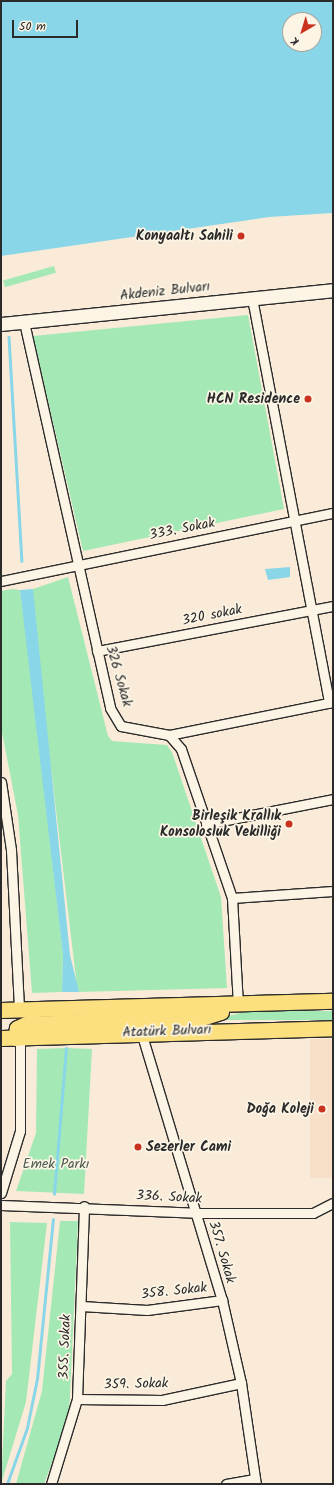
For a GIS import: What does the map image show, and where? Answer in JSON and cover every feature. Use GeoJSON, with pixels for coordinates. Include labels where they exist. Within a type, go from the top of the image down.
{"type":"FeatureCollection","features":[{"type":"Feature","properties":{"kind":"main road","name":"Akdeniz Bulvarı"},"geometry":{"type":"LineString","coordinates":[[1,324],[333,290]]}},
{"type":"Feature","properties":{"kind":"main road","name":"Atatürk Bulvarı"},"geometry":{"type":"LineString","coordinates":[[13,1024],[238,1006],[333,1001]]}},
{"type":"Feature","properties":{"kind":"main road","name":"Atatürk Bulvarı"},"geometry":{"type":"LineString","coordinates":[[13,1024],[141,1032],[333,1028]]}},
{"type":"Feature","properties":{"kind":"street"},"geometry":{"type":"LineString","coordinates":[[238,1006],[232,898],[181,749],[169,735],[331,703],[293,521],[252,298]]}},
{"type":"Feature","properties":{"kind":"street","name":"326 Sokak"},"geometry":{"type":"LineString","coordinates":[[24,322],[76,565],[110,708],[121,726],[169,735]]}},
{"type":"Feature","properties":{"kind":"street","name":"333. Sokak"},"geometry":{"type":"LineString","coordinates":[[1,581],[333,513]]}},
{"type":"Feature","properties":{"kind":"street","name":"320 sokak"},"geometry":{"type":"LineString","coordinates":[[97,651],[333,606]]}},
{"type":"Feature","properties":{"kind":"street"},"geometry":{"type":"LineString","coordinates":[[1,782],[11,850],[18,960],[13,1024],[21,1086],[18,1144],[1,1194]]}},
{"type":"Feature","properties":{"kind":"street"},"geometry":{"type":"LineString","coordinates":[[206,824],[333,800]]}},
{"type":"Feature","properties":{"kind":"street"},"geometry":{"type":"LineString","coordinates":[[232,898],[333,891]]}},
{"type":"Feature","properties":{"kind":"street","name":"357. Sokak"},"geometry":{"type":"LineString","coordinates":[[141,1032],[222,1300],[241,1383],[255,1481]]}},
{"type":"Feature","properties":{"kind":"street","name":"336. Sokak"},"geometry":{"type":"LineString","coordinates":[[1,1206],[84,1206],[196,1213],[313,1213],[333,1203]]}},
{"type":"Feature","properties":{"kind":"street","name":"355. Sokak"},"geometry":{"type":"LineString","coordinates":[[51,1484],[77,1399],[84,1206]]}},
{"type":"Feature","properties":{"kind":"street","name":"358. Sokak"},"geometry":{"type":"LineString","coordinates":[[81,1306],[147,1310],[222,1300]]}},
{"type":"Feature","properties":{"kind":"street","name":"359. Sokak"},"geometry":{"type":"LineString","coordinates":[[77,1399],[162,1400],[241,1383]]}},
{"type":"Feature","properties":{"kind":"street"},"geometry":{"type":"LineString","coordinates":[[226,1484],[255,1481]]}},
{"type":"Feature","properties":{"kind":"shaded area","name":"Doğa Koleji"},"geometry":{"type":"Polygon","coordinates":[[[310,1039],[333,1039],[333,1178],[310,1178],[310,1039]]]}},
{"type":"Feature","properties":{"kind":"green space"},"geometry":{"type":"Polygon","coordinates":[[[54,266],[56,273],[5,287],[3,281],[54,266]]]}},
{"type":"Feature","properties":{"kind":"green space"},"geometry":{"type":"Polygon","coordinates":[[[248,315],[284,509],[83,551],[33,336],[248,315]]]}},
{"type":"Feature","properties":{"kind":"green space"},"geometry":{"type":"Polygon","coordinates":[[[68,577],[108,736],[112,741],[167,745],[172,752],[221,897],[227,988],[79,992],[77,987],[32,608],[33,589],[68,577]]]}},
{"type":"Feature","properties":{"kind":"green space"},"geometry":{"type":"Polygon","coordinates":[[[12,589],[20,590],[29,654],[63,955],[62,992],[32,993],[18,815],[1,727],[1,591],[12,589]]]}},
{"type":"Feature","properties":{"kind":"green space"},"geometry":{"type":"Polygon","coordinates":[[[248,1011],[333,1011],[333,1020],[213,1020],[248,1011]]]}},
{"type":"Feature","properties":{"kind":"green space","name":"Emek Parkı"},"geometry":{"type":"Polygon","coordinates":[[[37,1049],[92,1049],[84,1194],[16,1191],[36,1133],[37,1049]]]}},
{"type":"Feature","properties":{"kind":"green space"},"geometry":{"type":"Polygon","coordinates":[[[60,1221],[78,1221],[69,1417],[44,1484],[16,1484],[42,1391],[60,1221]]]}},
{"type":"Feature","properties":{"kind":"green space"},"geometry":{"type":"Polygon","coordinates":[[[10,1222],[47,1223],[26,1402],[1,1484],[6,1381],[12,1374],[10,1222]]]}},
{"type":"Feature","properties":{"kind":"water"},"geometry":{"type":"Polygon","coordinates":[[[1,1],[333,1],[333,213],[269,217],[1,256],[1,1]]]}},
{"type":"Feature","properties":{"kind":"water"},"geometry":{"type":"Polygon","coordinates":[[[290,567],[290,577],[268,580],[265,569],[290,567]]]}},
{"type":"Feature","properties":{"kind":"water"},"geometry":{"type":"Polygon","coordinates":[[[33,589],[70,955],[79,992],[62,992],[63,955],[20,590],[33,589]]]}},
{"type":"Feature","properties":{"kind":"waterway"},"geometry":{"type":"LineString","coordinates":[[9,337],[22,561]]}},
{"type":"Feature","properties":{"kind":"waterway"},"geometry":{"type":"LineString","coordinates":[[54,1194],[66,1048]]}},
{"type":"Feature","properties":{"kind":"waterway"},"geometry":{"type":"LineString","coordinates":[[7,1484],[27,1428],[37,1379],[53,1220]]}},
{"type":"Feature","properties":{"kind":"place","name":"Konyaaltı Sahili"},"geometry":{"type":"Point","coordinates":[241,236]}},
{"type":"Feature","properties":{"kind":"place","name":"HCN Residence"},"geometry":{"type":"Point","coordinates":[308,399]}},
{"type":"Feature","properties":{"kind":"place","name":"Birleşik Krallık Konsolosluk Vekilliği"},"geometry":{"type":"Point","coordinates":[289,824]}},
{"type":"Feature","properties":{"kind":"place","name":"Doğa Koleji"},"geometry":{"type":"Point","coordinates":[322,1109]}},
{"type":"Feature","properties":{"kind":"place","name":"Sezerler Cami"},"geometry":{"type":"Point","coordinates":[138,1147]}}]}
